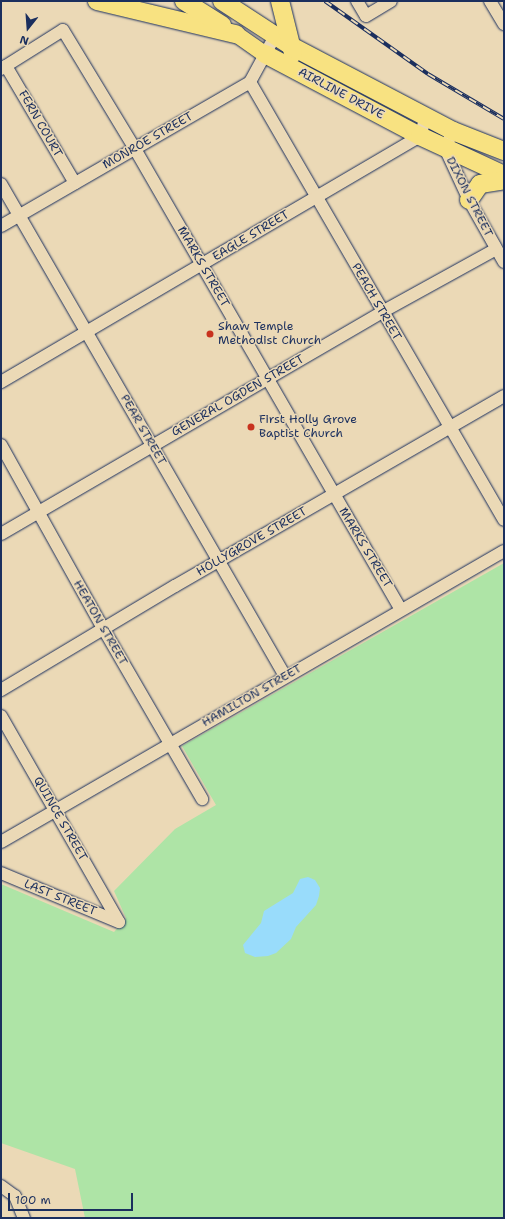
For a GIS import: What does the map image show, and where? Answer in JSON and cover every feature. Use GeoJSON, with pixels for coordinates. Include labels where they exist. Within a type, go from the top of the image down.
{"type":"FeatureCollection","features":[{"type":"Feature","properties":{"kind":"highway"},"geometry":{"type":"LineString","coordinates":[[96,1],[236,34]]}},
{"type":"Feature","properties":{"kind":"highway","name":"AIRLINE DRIVE"},"geometry":{"type":"LineString","coordinates":[[184,1],[236,34]]}},
{"type":"Feature","properties":{"kind":"highway","name":"AIRLINE DRIVE"},"geometry":{"type":"LineString","coordinates":[[222,1],[292,46],[453,131],[504,151]]}},
{"type":"Feature","properties":{"kind":"highway"},"geometry":{"type":"LineString","coordinates":[[280,1],[295,59],[309,78]]}},
{"type":"Feature","properties":{"kind":"highway","name":"AIRLINE DRIVE"},"geometry":{"type":"LineString","coordinates":[[265,54],[420,136],[504,175]]}},
{"type":"Feature","properties":{"kind":"highway"},"geometry":{"type":"LineString","coordinates":[[469,200],[480,184],[504,180]]}},
{"type":"Feature","properties":{"kind":"main road","name":"AIRLINE DRIVE"},"geometry":{"type":"LineString","coordinates":[[236,34],[265,54]]}},
{"type":"Feature","properties":{"kind":"street"},"geometry":{"type":"LineString","coordinates":[[357,1],[366,16],[391,1]]}},
{"type":"Feature","properties":{"kind":"street"},"geometry":{"type":"LineString","coordinates":[[490,1],[504,24]]}},
{"type":"Feature","properties":{"kind":"street","name":"MARKS STREET"},"geometry":{"type":"LineString","coordinates":[[4,67],[62,30],[135,149],[333,495],[401,610]]}},
{"type":"Feature","properties":{"kind":"street"},"geometry":{"type":"LineString","coordinates":[[250,82],[275,36]]}},
{"type":"Feature","properties":{"kind":"street","name":"FERN COURT"},"geometry":{"type":"LineString","coordinates":[[4,67],[75,183]]}},
{"type":"Feature","properties":{"kind":"street","name":"MONROE STREET"},"geometry":{"type":"LineString","coordinates":[[1,226],[250,82]]}},
{"type":"Feature","properties":{"kind":"street","name":"PEACH STREET"},"geometry":{"type":"LineString","coordinates":[[250,82],[449,428],[504,520]]}},
{"type":"Feature","properties":{"kind":"street"},"geometry":{"type":"LineString","coordinates":[[420,136],[426,116]]}},
{"type":"Feature","properties":{"kind":"street","name":"DIXON STREET"},"geometry":{"type":"LineString","coordinates":[[453,131],[444,148],[469,200],[504,262]]}},
{"type":"Feature","properties":{"kind":"street","name":"EAGLE STREET"},"geometry":{"type":"LineString","coordinates":[[1,382],[202,266],[420,136]]}},
{"type":"Feature","properties":{"kind":"street","name":"PEAR STREET"},"geometry":{"type":"LineString","coordinates":[[1,184],[285,676]]}},
{"type":"Feature","properties":{"kind":"street","name":"GENERAL OGDEN STREET"},"geometry":{"type":"LineString","coordinates":[[1,534],[382,312],[496,249]]}},
{"type":"Feature","properties":{"kind":"street","name":"HOLLYGROVE STREET"},"geometry":{"type":"LineString","coordinates":[[1,690],[103,628],[504,396]]}},
{"type":"Feature","properties":{"kind":"street","name":"HEATON STREET"},"geometry":{"type":"LineString","coordinates":[[1,445],[37,512],[202,799]]}},
{"type":"Feature","properties":{"kind":"street","name":"HAMILTON STREET"},"geometry":{"type":"LineString","coordinates":[[1,842],[285,676],[504,551]]}},
{"type":"Feature","properties":{"kind":"street","name":"QUINCE STREET"},"geometry":{"type":"LineString","coordinates":[[1,716],[119,922]]}},
{"type":"Feature","properties":{"kind":"street","name":"LAST STREET"},"geometry":{"type":"LineString","coordinates":[[1,873],[119,922]]}},
{"type":"Feature","properties":{"kind":"street"},"geometry":{"type":"LineString","coordinates":[[1,1186],[15,1196],[24,1218]]}},
{"type":"Feature","properties":{"kind":"green space"},"geometry":{"type":"Polygon","coordinates":[[[504,563],[504,1218],[85,1218],[75,1169],[1,1143],[1,884],[114,932],[126,918],[114,891],[175,829],[216,805],[182,746],[504,563]]]}},
{"type":"Feature","properties":{"kind":"water"},"geometry":{"type":"Polygon","coordinates":[[[308,877],[315,880],[320,888],[319,896],[316,905],[296,927],[291,939],[276,953],[268,956],[255,957],[245,953],[243,945],[261,923],[264,911],[293,893],[300,879],[308,877]]]}},
{"type":"Feature","properties":{"kind":"railway"},"geometry":{"type":"LineString","coordinates":[[325,1],[428,74],[504,119]]}},
{"type":"Feature","properties":{"kind":"place","name":"Shaw Temple Methodist Church"},"geometry":{"type":"Point","coordinates":[210,334]}},
{"type":"Feature","properties":{"kind":"place","name":"First Holly Grove Baptist Church"},"geometry":{"type":"Point","coordinates":[251,427]}}]}
